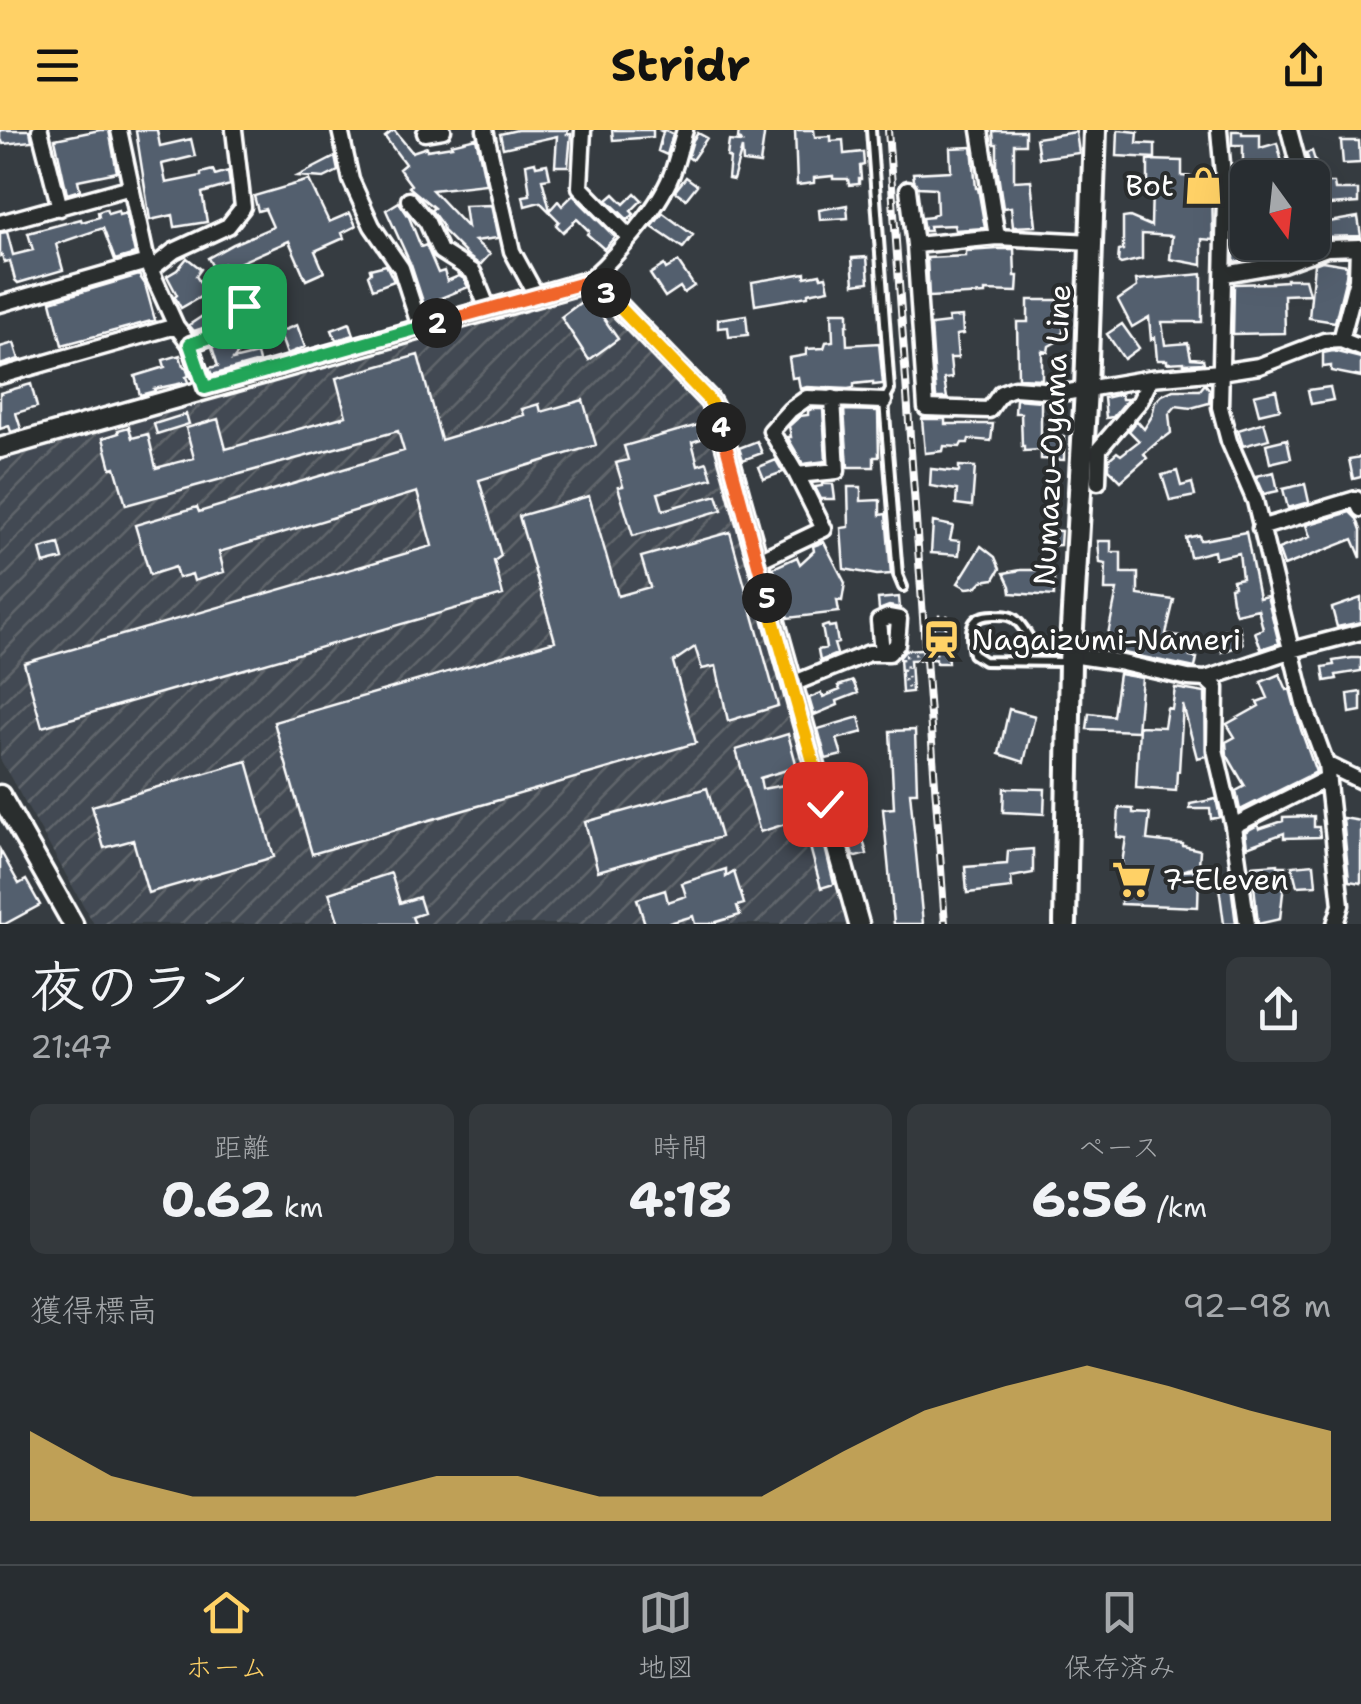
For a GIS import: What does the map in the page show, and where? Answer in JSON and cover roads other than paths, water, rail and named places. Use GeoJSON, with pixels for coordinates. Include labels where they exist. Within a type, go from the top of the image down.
{"type":"FeatureCollection","features":[{"type":"Feature","properties":{"kind":"main road","name":"Numazu-Oyama Line"},"geometry":{"type":"LineString","coordinates":[[1064,924],[1070,656],[1096,130]]}},
{"type":"Feature","properties":{"kind":"street"},"geometry":{"type":"LineString","coordinates":[[40,130],[60,208]]}},
{"type":"Feature","properties":{"kind":"street"},"geometry":{"type":"LineString","coordinates":[[119,130],[149,266],[176,326],[190,344],[205,388]]}},
{"type":"Feature","properties":{"kind":"street"},"geometry":{"type":"LineString","coordinates":[[0,304],[149,266],[228,226],[244,207],[234,130]]}},
{"type":"Feature","properties":{"kind":"street"},"geometry":{"type":"LineString","coordinates":[[340,130],[350,180],[372,226],[401,268],[420,328]]}},
{"type":"Feature","properties":{"kind":"street"},"geometry":{"type":"LineString","coordinates":[[425,133],[443,130]]}},
{"type":"Feature","properties":{"kind":"street"},"geometry":{"type":"LineString","coordinates":[[485,130],[512,250],[536,295]]}},
{"type":"Feature","properties":{"kind":"street"},"geometry":{"type":"LineString","coordinates":[[583,130],[580,187],[629,236]]}},
{"type":"Feature","properties":{"kind":"street"},"geometry":{"type":"LineString","coordinates":[[0,448],[587,282],[612,260],[651,209],[670,178],[685,130]]}},
{"type":"Feature","properties":{"kind":"street"},"geometry":{"type":"LineString","coordinates":[[980,130],[997,236]]}},
{"type":"Feature","properties":{"kind":"street"},"geometry":{"type":"LineString","coordinates":[[1220,130],[1226,197],[1220,407],[1229,441],[1254,501],[1326,772],[1341,906],[1335,924]]}},
{"type":"Feature","properties":{"kind":"street"},"geometry":{"type":"LineString","coordinates":[[1289,130],[1297,160]]}},
{"type":"Feature","properties":{"kind":"street"},"geometry":{"type":"LineString","coordinates":[[0,223],[131,187]]}},
{"type":"Feature","properties":{"kind":"street"},"geometry":{"type":"LineString","coordinates":[[908,189],[926,408],[989,410],[1001,393],[1014,388],[1069,392],[1260,366],[1324,341],[1341,340],[1361,348]]}},
{"type":"Feature","properties":{"kind":"street"},"geometry":{"type":"LineString","coordinates":[[409,200],[427,222],[440,250],[473,272],[488,308]]}},
{"type":"Feature","properties":{"kind":"street"},"geometry":{"type":"LineString","coordinates":[[915,245],[997,236],[1092,242]]}},
{"type":"Feature","properties":{"kind":"street"},"geometry":{"type":"LineString","coordinates":[[1330,248],[1360,247],[1357,278],[1341,340]]}},
{"type":"Feature","properties":{"kind":"street"},"geometry":{"type":"LineString","coordinates":[[1225,274],[1290,260]]}},
{"type":"Feature","properties":{"kind":"street"},"geometry":{"type":"LineString","coordinates":[[190,344],[215,335],[244,306],[220,282]]}},
{"type":"Feature","properties":{"kind":"street"},"geometry":{"type":"LineString","coordinates":[[587,282],[604,291],[709,400],[717,414],[858,924]]}},
{"type":"Feature","properties":{"kind":"street"},"geometry":{"type":"LineString","coordinates":[[0,376],[176,326]]}},
{"type":"Feature","properties":{"kind":"street"},"geometry":{"type":"LineString","coordinates":[[1098,482],[1099,450],[1140,401],[1152,378]]}},
{"type":"Feature","properties":{"kind":"street"},"geometry":{"type":"LineString","coordinates":[[757,561],[824,529],[771,431],[807,398],[884,400]]}},
{"type":"Feature","properties":{"kind":"street"},"geometry":{"type":"LineString","coordinates":[[797,475],[837,471],[834,398]]}},
{"type":"Feature","properties":{"kind":"street"},"geometry":{"type":"LineString","coordinates":[[1260,528],[1356,499],[1361,510]]}},
{"type":"Feature","properties":{"kind":"street"},"geometry":{"type":"LineString","coordinates":[[1070,656],[1206,678],[1361,632]]}},
{"type":"Feature","properties":{"kind":"street"},"geometry":{"type":"LineString","coordinates":[[792,684],[869,653],[882,653]]}},
{"type":"Feature","properties":{"kind":"street"},"geometry":{"type":"LineString","coordinates":[[1206,678],[1216,688],[1215,750],[1233,826],[1247,924]]}},
{"type":"Feature","properties":{"kind":"street"},"geometry":{"type":"LineString","coordinates":[[1233,826],[1326,772],[1361,781]]}},
{"type":"Feature","properties":{"kind":"street"},"geometry":{"type":"LineString","coordinates":[[0,795],[73,924]]}},
{"type":"Feature","properties":{"kind":"lane"},"geometry":{"type":"LineString","coordinates":[[872,130],[890,390],[884,400],[898,575],[903,587]]}},
{"type":"Feature","properties":{"kind":"lane"},"geometry":{"type":"LineString","coordinates":[[984,614],[1010,616],[1018,621],[1037,649],[1070,656],[984,661],[974,654],[972,624],[984,614]]}},
{"type":"Feature","properties":{"kind":"railway"},"geometry":{"type":"LineString","coordinates":[[888,130],[945,924]]}},
{"type":"Feature","properties":{"kind":"place","name":"Bot"},"geometry":{"type":"Point","coordinates":[1204,185]}},
{"type":"Feature","properties":{"kind":"place","name":"Nagaizumi-Nameri"},"geometry":{"type":"Point","coordinates":[941,639]}},
{"type":"Feature","properties":{"kind":"place","name":"7-Eleven"},"geometry":{"type":"Point","coordinates":[1132,879]}}]}
